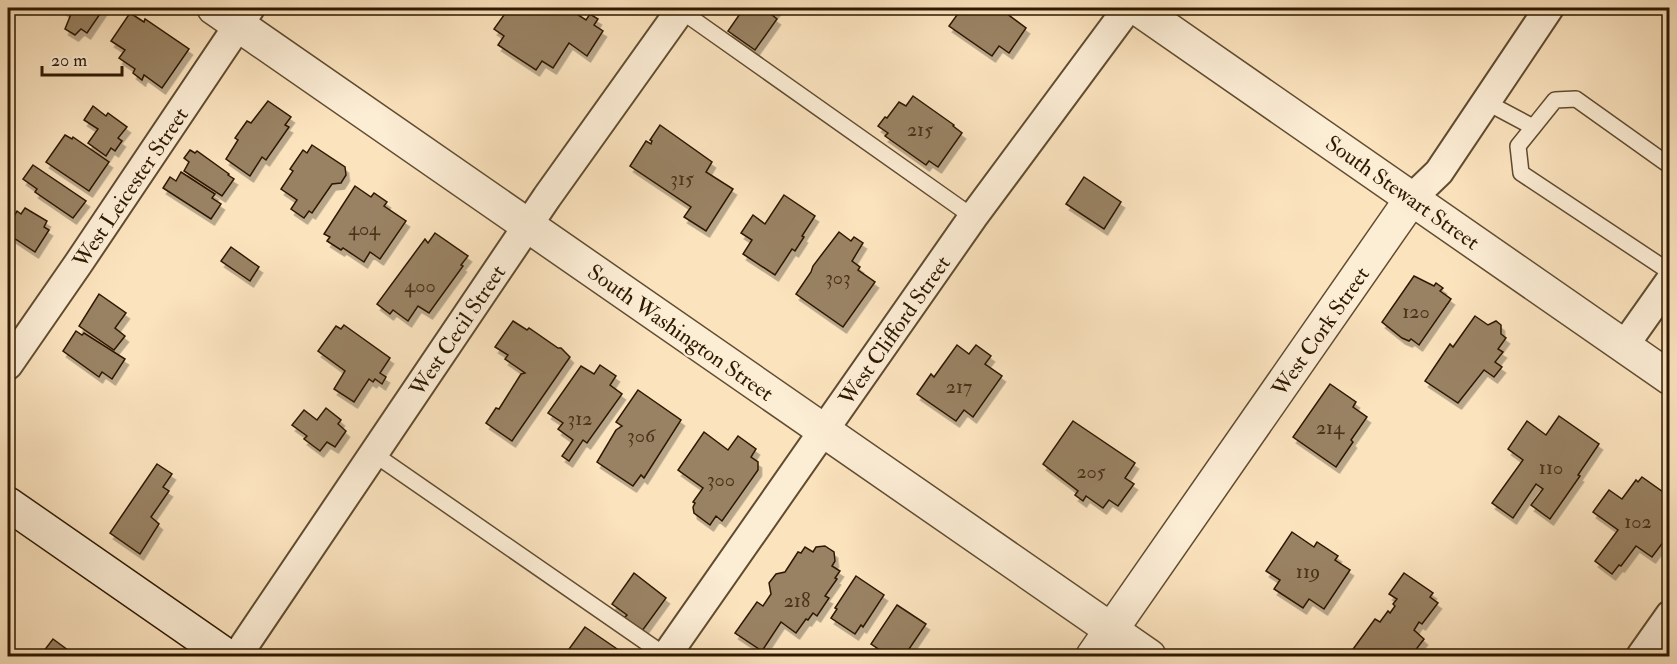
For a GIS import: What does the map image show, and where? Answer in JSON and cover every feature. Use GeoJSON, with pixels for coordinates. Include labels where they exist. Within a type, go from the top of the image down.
{"type":"FeatureCollection","features":[{"type":"Feature","properties":{"kind":"street","name":"West Clifford Street"},"geometry":{"type":"LineString","coordinates":[[666,656],[973,217],[1128,8]]}},
{"type":"Feature","properties":{"kind":"street","name":"South Stewart Street"},"geometry":{"type":"LineString","coordinates":[[1137,8],[1670,378]]}},
{"type":"Feature","properties":{"kind":"street","name":"West Cork Street"},"geometry":{"type":"LineString","coordinates":[[1102,644],[1412,198],[1439,172],[1549,8]]}},
{"type":"Feature","properties":{"kind":"street","name":"West Cecil Street"},"geometry":{"type":"LineString","coordinates":[[237,657],[528,226],[681,9]]}},
{"type":"Feature","properties":{"kind":"street","name":"South Washington Street"},"geometry":{"type":"LineString","coordinates":[[234,13],[528,226],[824,431],[1102,644],[1149,657]]}},
{"type":"Feature","properties":{"kind":"street","name":"West Leicester Street"},"geometry":{"type":"LineString","coordinates":[[8,364],[78,264],[234,13]]}},
{"type":"Feature","properties":{"kind":"street"},"geometry":{"type":"LineString","coordinates":[[1624,346],[1670,281]]}},
{"type":"Feature","properties":{"kind":"street"},"geometry":{"type":"LineString","coordinates":[[8,504],[227,657]]}},
{"type":"Feature","properties":{"kind":"street"},"geometry":{"type":"LineString","coordinates":[[1641,657],[1670,615]]}},
{"type":"Feature","properties":{"kind":"lane"},"geometry":{"type":"LineString","coordinates":[[681,9],[973,217]]}},
{"type":"Feature","properties":{"kind":"lane"},"geometry":{"type":"LineString","coordinates":[[1670,166],[1576,99],[1555,100],[1518,146],[1521,173],[1670,272]]}},
{"type":"Feature","properties":{"kind":"lane"},"geometry":{"type":"LineString","coordinates":[[1486,102],[1533,127]]}},
{"type":"Feature","properties":{"kind":"lane"},"geometry":{"type":"LineString","coordinates":[[374,454],[666,656]]}},
{"type":"Feature","properties":{"kind":"building"},"geometry":{"type":"Polygon","coordinates":[[[61,8],[104,8],[87,33],[81,29],[75,35],[65,29],[71,14],[61,8]]]}},
{"type":"Feature","properties":{"kind":"building"},"geometry":{"type":"Polygon","coordinates":[[[509,8],[578,8],[575,13],[586,20],[590,14],[598,19],[594,25],[603,31],[587,56],[569,43],[553,68],[542,61],[536,70],[498,45],[504,36],[494,29],[509,8]]]}},
{"type":"Feature","properties":{"kind":"building"},"geometry":{"type":"Polygon","coordinates":[[[744,8],[778,8],[772,15],[777,19],[755,50],[728,31],[744,8]]]}},
{"type":"Feature","properties":{"kind":"building"},"geometry":{"type":"Polygon","coordinates":[[[962,8],[1003,8],[1002,10],[1026,28],[1009,53],[999,46],[992,56],[949,26],[962,8]]]}},
{"type":"Feature","properties":{"kind":"building"},"geometry":{"type":"Polygon","coordinates":[[[130,13],[144,22],[145,19],[189,49],[162,88],[144,75],[142,80],[133,73],[135,69],[119,58],[125,50],[111,41],[130,13]]]}},
{"type":"Feature","properties":{"kind":"building"},"geometry":{"type":"Polygon","coordinates":[[[913,96],[962,133],[938,167],[929,161],[926,165],[885,136],[888,133],[878,126],[899,102],[906,106],[913,96]]]}},
{"type":"Feature","properties":{"kind":"building"},"geometry":{"type":"Polygon","coordinates":[[[268,101],[291,117],[285,125],[289,127],[266,160],[262,157],[250,176],[226,159],[238,140],[235,138],[247,121],[251,123],[268,101]]]}},
{"type":"Feature","properties":{"kind":"building"},"geometry":{"type":"Polygon","coordinates":[[[93,106],[106,116],[108,113],[127,127],[118,138],[122,141],[115,151],[111,148],[106,156],[88,143],[98,129],[84,120],[93,106]]]}},
{"type":"Feature","properties":{"kind":"building"},"geometry":{"type":"Polygon","coordinates":[[[660,125],[712,162],[706,172],[733,189],[706,231],[684,217],[691,207],[630,166],[646,141],[651,144],[650,140],[660,125]]]}},
{"type":"Feature","properties":{"kind":"building"},"geometry":{"type":"Polygon","coordinates":[[[65,135],[72,139],[73,137],[109,162],[89,191],[46,162],[65,135]]]}},
{"type":"Feature","properties":{"kind":"building"},"geometry":{"type":"Polygon","coordinates":[[[312,145],[345,167],[346,175],[341,183],[332,184],[312,213],[309,211],[304,218],[291,209],[297,200],[281,189],[293,171],[290,169],[303,150],[307,153],[312,145]]]}},
{"type":"Feature","properties":{"kind":"building"},"geometry":{"type":"Polygon","coordinates":[[[190,150],[195,153],[197,151],[234,179],[222,196],[184,171],[189,162],[184,158],[190,150]]]}},
{"type":"Feature","properties":{"kind":"building"},"geometry":{"type":"Polygon","coordinates":[[[33,165],[86,201],[73,218],[35,192],[37,189],[23,179],[33,165]]]}},
{"type":"Feature","properties":{"kind":"building"},"geometry":{"type":"Polygon","coordinates":[[[181,172],[215,194],[212,198],[221,204],[211,219],[163,188],[170,177],[176,181],[181,172]]]}},
{"type":"Feature","properties":{"kind":"building"},"geometry":{"type":"Polygon","coordinates":[[[1084,177],[1121,202],[1104,229],[1066,204],[1084,177]]]}},
{"type":"Feature","properties":{"kind":"building"},"geometry":{"type":"Polygon","coordinates":[[[355,186],[371,197],[374,193],[387,202],[384,206],[406,221],[380,259],[370,252],[364,262],[343,248],[341,250],[327,241],[330,237],[324,234],[355,186]]]}},
{"type":"Feature","properties":{"kind":"building"},"geometry":{"type":"Polygon","coordinates":[[[784,195],[815,216],[795,251],[792,249],[775,275],[743,254],[752,240],[741,233],[753,215],[765,224],[784,195]]]}},
{"type":"Feature","properties":{"kind":"building"},"geometry":{"type":"Polygon","coordinates":[[[25,208],[47,221],[44,227],[49,230],[35,252],[8,234],[8,226],[17,211],[21,214],[25,208]]]}},
{"type":"Feature","properties":{"kind":"building"},"geometry":{"type":"Polygon","coordinates":[[[839,232],[851,241],[854,237],[863,243],[852,261],[860,267],[858,270],[875,282],[843,327],[796,294],[813,266],[839,232]]]}},
{"type":"Feature","properties":{"kind":"building"},"geometry":{"type":"Polygon","coordinates":[[[435,233],[468,256],[461,265],[463,266],[429,313],[418,306],[408,321],[393,310],[390,314],[377,304],[425,239],[428,243],[435,233]]]}},
{"type":"Feature","properties":{"kind":"building"},"geometry":{"type":"Polygon","coordinates":[[[231,247],[259,267],[250,281],[221,261],[231,247]]]}},
{"type":"Feature","properties":{"kind":"building"},"geometry":{"type":"Polygon","coordinates":[[[1414,276],[1434,286],[1436,283],[1443,288],[1440,291],[1451,299],[1419,345],[1411,339],[1409,341],[1402,338],[1382,322],[1414,276]]]}},
{"type":"Feature","properties":{"kind":"building"},"geometry":{"type":"Polygon","coordinates":[[[99,294],[126,313],[115,328],[125,336],[114,350],[79,326],[99,294]]]}},
{"type":"Feature","properties":{"kind":"building"},"geometry":{"type":"Polygon","coordinates":[[[1475,316],[1488,325],[1496,321],[1501,325],[1501,334],[1506,338],[1498,349],[1503,352],[1495,362],[1502,367],[1494,377],[1484,370],[1458,403],[1425,381],[1450,344],[1453,347],[1475,316]]]}},
{"type":"Feature","properties":{"kind":"building"},"geometry":{"type":"Polygon","coordinates":[[[513,321],[561,348],[570,357],[512,441],[486,423],[496,408],[499,409],[521,374],[525,373],[505,359],[508,355],[495,347],[513,321]]]}},
{"type":"Feature","properties":{"kind":"building"},"geometry":{"type":"Polygon","coordinates":[[[344,325],[390,358],[380,373],[386,377],[382,384],[375,379],[373,382],[369,379],[354,402],[334,389],[345,371],[318,351],[336,326],[341,329],[344,325]]]}},
{"type":"Feature","properties":{"kind":"building"},"geometry":{"type":"Polygon","coordinates":[[[76,331],[82,335],[84,333],[125,359],[112,379],[102,372],[99,377],[63,351],[76,331]]]}},
{"type":"Feature","properties":{"kind":"building"},"geometry":{"type":"Polygon","coordinates":[[[957,345],[969,354],[976,345],[991,356],[985,364],[1002,376],[973,417],[964,410],[956,421],[917,394],[931,374],[934,377],[957,345]]]}},
{"type":"Feature","properties":{"kind":"building"},"geometry":{"type":"Polygon","coordinates":[[[600,365],[616,376],[610,385],[622,394],[587,443],[583,440],[569,461],[562,456],[573,440],[558,429],[563,423],[548,413],[581,366],[594,374],[600,365]]]}},
{"type":"Feature","properties":{"kind":"building"},"geometry":{"type":"Polygon","coordinates":[[[1330,384],[1356,402],[1353,407],[1367,417],[1336,467],[1293,437],[1330,384]]]}},
{"type":"Feature","properties":{"kind":"building"},"geometry":{"type":"Polygon","coordinates":[[[638,390],[681,420],[644,478],[641,475],[633,486],[597,462],[616,430],[622,426],[616,422],[638,390]]]}},
{"type":"Feature","properties":{"kind":"building"},"geometry":{"type":"Polygon","coordinates":[[[326,408],[341,420],[338,424],[346,431],[335,447],[327,442],[320,451],[304,439],[307,436],[292,425],[304,410],[317,420],[326,408]]]}},
{"type":"Feature","properties":{"kind":"building"},"geometry":{"type":"Polygon","coordinates":[[[1559,416],[1599,444],[1550,519],[1531,505],[1543,489],[1536,484],[1513,518],[1492,503],[1523,460],[1508,449],[1527,421],[1546,435],[1559,416]]]}},
{"type":"Feature","properties":{"kind":"building"},"geometry":{"type":"Polygon","coordinates":[[[1073,421],[1135,463],[1125,478],[1134,484],[1118,506],[1109,500],[1103,508],[1086,496],[1083,501],[1075,495],[1078,491],[1043,464],[1073,421]]]}},
{"type":"Feature","properties":{"kind":"building"},"geometry":{"type":"Polygon","coordinates":[[[704,432],[728,450],[738,436],[756,449],[751,457],[758,462],[758,470],[722,521],[716,516],[710,525],[694,513],[695,503],[693,502],[703,488],[678,470],[704,432]]]}},
{"type":"Feature","properties":{"kind":"building"},"geometry":{"type":"Polygon","coordinates":[[[157,464],[172,474],[163,487],[169,491],[151,517],[159,524],[140,554],[110,533],[157,464]]]}},
{"type":"Feature","properties":{"kind":"building"},"geometry":{"type":"Polygon","coordinates":[[[1642,477],[1670,497],[1670,533],[1652,557],[1636,546],[1612,574],[1595,561],[1618,530],[1593,512],[1609,490],[1622,499],[1636,480],[1638,482],[1642,477]]]}},
{"type":"Feature","properties":{"kind":"building"},"geometry":{"type":"Polygon","coordinates":[[[1292,532],[1314,547],[1317,542],[1338,556],[1335,560],[1350,570],[1324,609],[1309,599],[1303,608],[1274,589],[1280,580],[1266,571],[1292,532]]]}},
{"type":"Feature","properties":{"kind":"building"},"geometry":{"type":"Polygon","coordinates":[[[825,546],[834,552],[835,561],[832,566],[840,571],[825,596],[829,598],[817,616],[813,613],[796,633],[781,622],[762,651],[735,633],[757,602],[763,606],[771,594],[769,583],[776,574],[785,572],[798,552],[801,553],[805,547],[813,552],[816,547],[825,546]]]}},
{"type":"Feature","properties":{"kind":"building"},"geometry":{"type":"Polygon","coordinates":[[[634,573],[666,598],[642,631],[624,618],[627,615],[612,604],[634,573]]]}},
{"type":"Feature","properties":{"kind":"building"},"geometry":{"type":"Polygon","coordinates":[[[1404,573],[1433,593],[1430,597],[1438,603],[1422,624],[1419,622],[1414,630],[1424,639],[1411,656],[1348,656],[1375,619],[1380,622],[1395,606],[1393,604],[1397,599],[1389,594],[1404,573]]]}},
{"type":"Feature","properties":{"kind":"building"},"geometry":{"type":"Polygon","coordinates":[[[856,576],[884,595],[863,627],[861,625],[855,634],[831,618],[856,576]]]}},
{"type":"Feature","properties":{"kind":"building"},"geometry":{"type":"Polygon","coordinates":[[[897,605],[926,624],[905,655],[889,656],[871,644],[897,605]]]}},
{"type":"Feature","properties":{"kind":"building"},"geometry":{"type":"Polygon","coordinates":[[[585,627],[623,653],[622,656],[564,656],[585,627]]]}},
{"type":"Feature","properties":{"kind":"building"},"geometry":{"type":"Polygon","coordinates":[[[53,639],[76,656],[40,656],[53,639]]]}}]}
